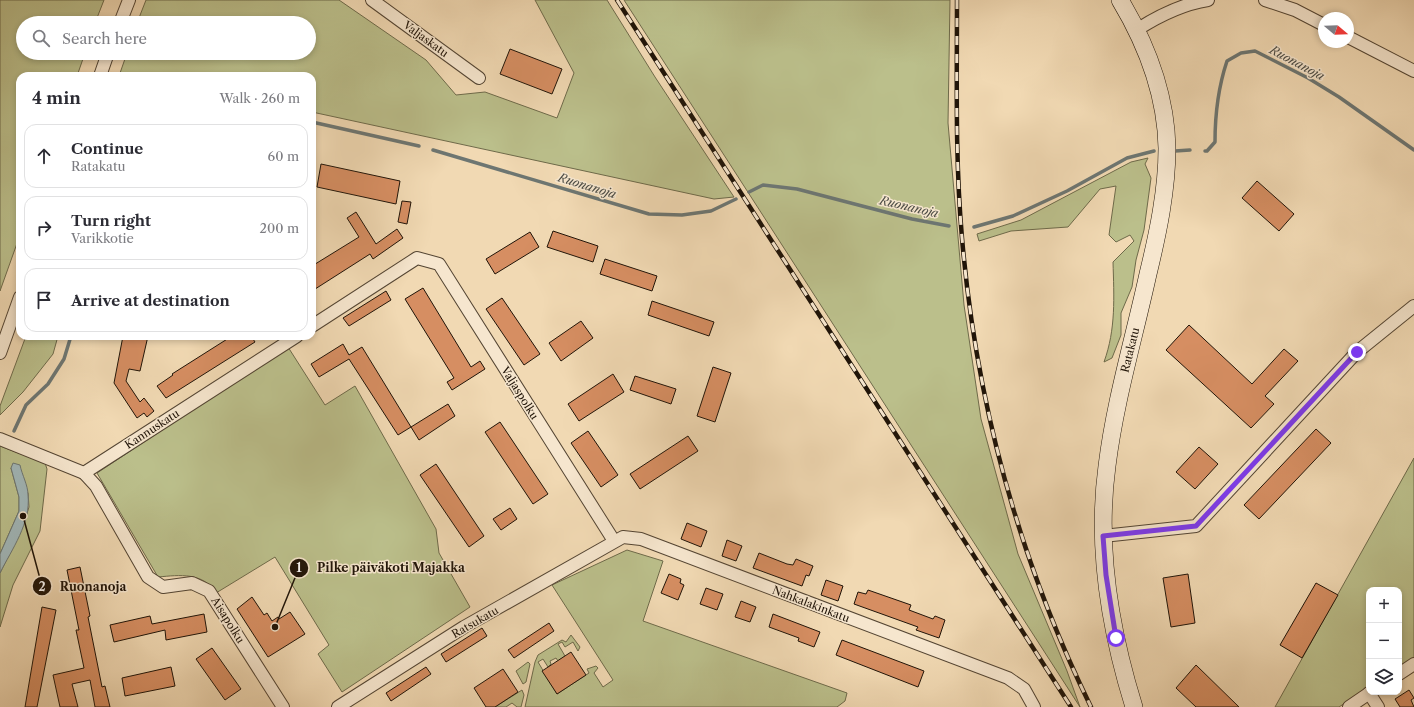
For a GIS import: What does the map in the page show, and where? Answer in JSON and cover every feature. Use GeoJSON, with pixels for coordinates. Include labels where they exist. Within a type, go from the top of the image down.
{"type":"FeatureCollection","features":[{"type":"Feature","properties":{"kind":"main road","name":"Ratakatu"},"geometry":{"type":"LineString","coordinates":[[1120,0],[1138,29],[1147,51],[1162,105],[1167,147],[1165,180],[1155,245],[1112,434],[1105,489],[1103,536],[1110,608],[1116,638],[1134,707]]}},
{"type":"Feature","properties":{"kind":"street"},"geometry":{"type":"LineString","coordinates":[[123,16],[129,0]]}},
{"type":"Feature","properties":{"kind":"street","name":"Valjaskatu"},"geometry":{"type":"LineString","coordinates":[[372,0],[479,78]]}},
{"type":"Feature","properties":{"kind":"street"},"geometry":{"type":"LineString","coordinates":[[1138,29],[1173,10],[1208,0]]}},
{"type":"Feature","properties":{"kind":"street"},"geometry":{"type":"LineString","coordinates":[[1265,0],[1290,8],[1318,22]]}},
{"type":"Feature","properties":{"kind":"street"},"geometry":{"type":"LineString","coordinates":[[1354,40],[1414,71]]}},
{"type":"Feature","properties":{"kind":"street"},"geometry":{"type":"LineString","coordinates":[[101,72],[106,60]]}},
{"type":"Feature","properties":{"kind":"street","name":"Valjaspolku"},"geometry":{"type":"LineString","coordinates":[[316,323],[417,258],[439,264],[614,541]]}},
{"type":"Feature","properties":{"kind":"street"},"geometry":{"type":"LineString","coordinates":[[1103,536],[1196,526],[1357,352],[1414,306]]}},
{"type":"Feature","properties":{"kind":"street"},"geometry":{"type":"LineString","coordinates":[[0,353],[16,308]]}},
{"type":"Feature","properties":{"kind":"street","name":"Kannuskatu"},"geometry":{"type":"LineString","coordinates":[[84,473],[291,340]]}},
{"type":"Feature","properties":{"kind":"street"},"geometry":{"type":"LineString","coordinates":[[0,439],[84,473]]}},
{"type":"Feature","properties":{"kind":"street","name":"Aisapolku"},"geometry":{"type":"LineString","coordinates":[[84,473],[96,486],[148,577],[163,587],[192,583],[209,591],[283,707]]}},
{"type":"Feature","properties":{"kind":"street","name":"Nahkalakinkatu"},"geometry":{"type":"LineString","coordinates":[[614,541],[623,537],[641,539],[1008,678],[1024,689],[1034,707]]}},
{"type":"Feature","properties":{"kind":"street","name":"Ratsukatu"},"geometry":{"type":"LineString","coordinates":[[338,707],[464,627],[592,555],[614,541]]}},
{"type":"Feature","properties":{"kind":"street"},"geometry":{"type":"LineString","coordinates":[[1402,672],[1414,664]]}},
{"type":"Feature","properties":{"kind":"street"},"geometry":{"type":"LineString","coordinates":[[1349,707],[1367,695]]}},
{"type":"Feature","properties":{"kind":"street"},"geometry":{"type":"LineString","coordinates":[[1371,695],[1378,707]]}},
{"type":"Feature","properties":{"kind":"green space"},"geometry":{"type":"Polygon","coordinates":[[[0,0],[104,0],[98,16],[16,16],[16,60],[83,60],[78,72],[16,72],[16,246],[0,291],[0,0]]]}},
{"type":"Feature","properties":{"kind":"green space"},"geometry":{"type":"Polygon","coordinates":[[[146,0],[339,0],[426,60],[456,95],[485,92],[557,118],[574,73],[535,0],[607,0],[655,77],[734,197],[714,199],[316,113],[316,72],[120,72],[125,60],[316,60],[316,16],[140,16],[146,0]]]}},
{"type":"Feature","properties":{"kind":"green space"},"geometry":{"type":"Polygon","coordinates":[[[624,0],[950,0],[948,123],[964,305],[981,419],[1018,554],[1067,671],[1080,707],[624,0]]]}},
{"type":"Feature","properties":{"kind":"green space"},"geometry":{"type":"Polygon","coordinates":[[[1148,158],[1145,164],[1151,178],[1144,230],[1136,260],[1132,287],[1121,313],[1121,335],[1112,358],[1104,362],[1111,337],[1114,300],[1113,262],[1134,241],[1130,235],[1116,242],[1109,235],[1116,186],[1100,189],[1068,227],[1011,231],[979,241],[977,234],[1021,220],[1131,162],[1148,158]]]}},
{"type":"Feature","properties":{"kind":"green space"},"geometry":{"type":"Polygon","coordinates":[[[25,340],[57,340],[53,354],[23,392],[0,415],[0,406],[25,340]]]}},
{"type":"Feature","properties":{"kind":"green space"},"geometry":{"type":"Polygon","coordinates":[[[288,347],[325,405],[355,386],[436,529],[439,553],[470,607],[342,692],[318,654],[329,645],[275,557],[216,593],[205,581],[198,578],[190,576],[158,577],[97,473],[288,347]]]}},
{"type":"Feature","properties":{"kind":"green space"},"geometry":{"type":"Polygon","coordinates":[[[0,446],[45,463],[47,469],[40,531],[13,585],[0,627],[0,573],[23,526],[29,507],[28,493],[11,468],[19,497],[19,511],[0,554],[0,446]]]}},
{"type":"Feature","properties":{"kind":"green space"},"geometry":{"type":"Polygon","coordinates":[[[1414,458],[1414,658],[1402,666],[1402,587],[1366,587],[1366,689],[1339,707],[1275,707],[1414,458]]]}},
{"type":"Feature","properties":{"kind":"green space"},"geometry":{"type":"Polygon","coordinates":[[[627,550],[663,561],[643,621],[847,693],[845,701],[837,707],[525,707],[535,662],[538,655],[562,640],[566,642],[571,635],[580,647],[578,651],[573,642],[565,647],[562,642],[558,644],[565,656],[558,661],[556,658],[550,661],[551,664],[548,667],[543,659],[538,662],[557,694],[589,673],[587,669],[596,666],[598,668],[594,673],[603,687],[613,680],[552,585],[627,550]]]}},
{"type":"Feature","properties":{"kind":"green space"},"geometry":{"type":"Polygon","coordinates":[[[528,662],[530,664],[526,682],[523,684],[516,671],[528,662]]]}},
{"type":"Feature","properties":{"kind":"green space"},"geometry":{"type":"Polygon","coordinates":[[[522,690],[524,695],[521,707],[517,707],[512,703],[506,707],[495,707],[522,690]]]}},
{"type":"Feature","properties":{"kind":"shaded area"},"geometry":{"type":"Polygon","coordinates":[[[13,463],[20,465],[27,488],[27,516],[20,536],[0,573],[0,554],[19,511],[19,497],[11,468],[13,463]]]}},
{"type":"Feature","properties":{"kind":"building"},"geometry":{"type":"Polygon","coordinates":[[[510,49],[562,69],[552,94],[500,74],[510,49]]]}},
{"type":"Feature","properties":{"kind":"building"},"geometry":{"type":"Polygon","coordinates":[[[321,164],[400,181],[396,204],[317,187],[321,164]]]}},
{"type":"Feature","properties":{"kind":"building"},"geometry":{"type":"Polygon","coordinates":[[[1257,181],[1294,214],[1279,231],[1242,198],[1257,181]]]}},
{"type":"Feature","properties":{"kind":"building"},"geometry":{"type":"Polygon","coordinates":[[[402,201],[411,202],[407,224],[398,222],[402,201]]]}},
{"type":"Feature","properties":{"kind":"building"},"geometry":{"type":"Polygon","coordinates":[[[356,212],[376,244],[397,229],[403,238],[373,259],[370,254],[316,288],[316,264],[359,237],[347,218],[356,212]]]}},
{"type":"Feature","properties":{"kind":"building"},"geometry":{"type":"Polygon","coordinates":[[[553,231],[598,246],[593,262],[547,247],[553,231]]]}},
{"type":"Feature","properties":{"kind":"building"},"geometry":{"type":"Polygon","coordinates":[[[530,232],[539,247],[495,274],[486,259],[530,232]]]}},
{"type":"Feature","properties":{"kind":"building"},"geometry":{"type":"Polygon","coordinates":[[[605,259],[657,276],[652,291],[600,274],[605,259]]]}},
{"type":"Feature","properties":{"kind":"building"},"geometry":{"type":"Polygon","coordinates":[[[423,288],[471,367],[480,361],[485,369],[452,390],[447,382],[454,378],[405,299],[423,288]]]}},
{"type":"Feature","properties":{"kind":"building"},"geometry":{"type":"Polygon","coordinates":[[[386,291],[391,300],[349,326],[343,318],[386,291]]]}},
{"type":"Feature","properties":{"kind":"building"},"geometry":{"type":"Polygon","coordinates":[[[502,298],[540,354],[524,365],[486,309],[502,298]]]}},
{"type":"Feature","properties":{"kind":"building"},"geometry":{"type":"Polygon","coordinates":[[[652,301],[714,322],[709,336],[648,315],[652,301]]]}},
{"type":"Feature","properties":{"kind":"building"},"geometry":{"type":"Polygon","coordinates":[[[581,321],[593,338],[561,361],[549,343],[581,321]]]}},
{"type":"Feature","properties":{"kind":"building"},"geometry":{"type":"Polygon","coordinates":[[[1189,325],[1252,384],[1284,349],[1298,361],[1265,396],[1274,404],[1251,428],[1166,350],[1189,325]]]}},
{"type":"Feature","properties":{"kind":"building"},"geometry":{"type":"Polygon","coordinates":[[[122,340],[147,340],[140,371],[129,369],[126,381],[140,402],[144,398],[154,411],[147,417],[144,413],[137,418],[114,383],[122,340]]]}},
{"type":"Feature","properties":{"kind":"building"},"geometry":{"type":"Polygon","coordinates":[[[226,340],[254,340],[255,342],[166,398],[157,386],[173,375],[172,374],[226,340]]]}},
{"type":"Feature","properties":{"kind":"building"},"geometry":{"type":"Polygon","coordinates":[[[343,344],[349,355],[362,347],[411,427],[398,435],[349,359],[319,377],[311,364],[343,344]]]}},
{"type":"Feature","properties":{"kind":"building"},"geometry":{"type":"Polygon","coordinates":[[[713,367],[731,373],[715,422],[697,416],[713,367]]]}},
{"type":"Feature","properties":{"kind":"building"},"geometry":{"type":"Polygon","coordinates":[[[613,374],[624,392],[579,421],[568,404],[613,374]]]}},
{"type":"Feature","properties":{"kind":"building"},"geometry":{"type":"Polygon","coordinates":[[[635,376],[676,389],[671,404],[630,390],[635,376]]]}},
{"type":"Feature","properties":{"kind":"building"},"geometry":{"type":"Polygon","coordinates":[[[448,404],[455,416],[419,440],[411,427],[448,404]]]}},
{"type":"Feature","properties":{"kind":"building"},"geometry":{"type":"Polygon","coordinates":[[[500,422],[548,494],[533,504],[485,432],[500,422]]]}},
{"type":"Feature","properties":{"kind":"building"},"geometry":{"type":"Polygon","coordinates":[[[1316,429],[1331,443],[1259,519],[1244,505],[1316,429]]]}},
{"type":"Feature","properties":{"kind":"building"},"geometry":{"type":"Polygon","coordinates":[[[588,431],[618,475],[601,487],[571,443],[588,431]]]}},
{"type":"Feature","properties":{"kind":"building"},"geometry":{"type":"Polygon","coordinates":[[[688,436],[698,451],[640,489],[630,474],[688,436]]]}},
{"type":"Feature","properties":{"kind":"building"},"geometry":{"type":"Polygon","coordinates":[[[1199,447],[1218,464],[1195,489],[1176,472],[1199,447]]]}},
{"type":"Feature","properties":{"kind":"building"},"geometry":{"type":"Polygon","coordinates":[[[436,464],[484,536],[469,547],[420,475],[436,464]]]}},
{"type":"Feature","properties":{"kind":"building"},"geometry":{"type":"Polygon","coordinates":[[[510,508],[517,519],[501,530],[493,519],[510,508]]]}},
{"type":"Feature","properties":{"kind":"building"},"geometry":{"type":"Polygon","coordinates":[[[687,523],[707,531],[701,547],[681,539],[687,523]]]}},
{"type":"Feature","properties":{"kind":"building"},"geometry":{"type":"Polygon","coordinates":[[[727,540],[742,546],[736,561],[722,556],[727,540]]]}},
{"type":"Feature","properties":{"kind":"building"},"geometry":{"type":"Polygon","coordinates":[[[759,553],[787,564],[793,565],[796,559],[813,566],[809,576],[806,575],[802,586],[753,568],[759,553]]]}},
{"type":"Feature","properties":{"kind":"building"},"geometry":{"type":"Polygon","coordinates":[[[80,567],[102,687],[105,686],[110,707],[95,707],[90,680],[72,684],[78,707],[60,707],[53,675],[84,668],[76,630],[79,630],[67,570],[80,567]]]}},
{"type":"Feature","properties":{"kind":"building"},"geometry":{"type":"Polygon","coordinates":[[[669,574],[681,579],[680,583],[684,585],[678,600],[661,593],[669,574]]]}},
{"type":"Feature","properties":{"kind":"building"},"geometry":{"type":"Polygon","coordinates":[[[1188,574],[1195,623],[1171,627],[1163,578],[1188,574]]]}},
{"type":"Feature","properties":{"kind":"building"},"geometry":{"type":"Polygon","coordinates":[[[826,580],[843,586],[838,601],[821,595],[826,580]]]}},
{"type":"Feature","properties":{"kind":"building"},"geometry":{"type":"Polygon","coordinates":[[[1316,583],[1338,595],[1302,658],[1280,645],[1316,583]]]}},
{"type":"Feature","properties":{"kind":"building"},"geometry":{"type":"Polygon","coordinates":[[[706,588],[723,594],[717,610],[700,604],[706,588]]]}},
{"type":"Feature","properties":{"kind":"building"},"geometry":{"type":"Polygon","coordinates":[[[868,590],[911,605],[909,610],[933,619],[935,616],[945,620],[939,638],[916,630],[918,627],[854,604],[858,592],[866,594],[868,590]]]}},
{"type":"Feature","properties":{"kind":"building"},"geometry":{"type":"Polygon","coordinates":[[[252,597],[264,615],[267,613],[272,621],[278,617],[279,619],[290,612],[305,634],[268,657],[237,609],[252,597]]]}},
{"type":"Feature","properties":{"kind":"building"},"geometry":{"type":"Polygon","coordinates":[[[741,601],[756,607],[750,622],[735,617],[741,601]]]}},
{"type":"Feature","properties":{"kind":"building"},"geometry":{"type":"Polygon","coordinates":[[[42,607],[56,610],[37,707],[25,707],[42,607]]]}},
{"type":"Feature","properties":{"kind":"building"},"geometry":{"type":"Polygon","coordinates":[[[204,614],[207,632],[166,640],[165,630],[114,642],[110,625],[150,616],[152,624],[204,614]]]}},
{"type":"Feature","properties":{"kind":"building"},"geometry":{"type":"Polygon","coordinates":[[[773,614],[820,632],[814,647],[798,641],[799,638],[769,627],[773,614]]]}},
{"type":"Feature","properties":{"kind":"building"},"geometry":{"type":"Polygon","coordinates":[[[549,623],[554,631],[514,658],[508,650],[549,623]]]}},
{"type":"Feature","properties":{"kind":"building"},"geometry":{"type":"Polygon","coordinates":[[[482,628],[487,636],[446,662],[441,654],[482,628]]]}},
{"type":"Feature","properties":{"kind":"building"},"geometry":{"type":"Polygon","coordinates":[[[842,640],[924,671],[918,687],[836,655],[842,640]]]}},
{"type":"Feature","properties":{"kind":"building"},"geometry":{"type":"Polygon","coordinates":[[[212,648],[241,689],[225,700],[196,659],[212,648]]]}},
{"type":"Feature","properties":{"kind":"building"},"geometry":{"type":"Polygon","coordinates":[[[571,652],[586,675],[557,694],[542,671],[571,652]]]}},
{"type":"Feature","properties":{"kind":"building"},"geometry":{"type":"Polygon","coordinates":[[[1196,665],[1239,707],[1196,707],[1176,688],[1196,665]]]}},
{"type":"Feature","properties":{"kind":"building"},"geometry":{"type":"Polygon","coordinates":[[[171,667],[175,686],[125,696],[122,678],[171,667]]]}},
{"type":"Feature","properties":{"kind":"building"},"geometry":{"type":"Polygon","coordinates":[[[426,667],[431,674],[391,701],[386,693],[426,667]]]}},
{"type":"Feature","properties":{"kind":"building"},"geometry":{"type":"Polygon","coordinates":[[[503,669],[518,692],[495,707],[486,707],[474,688],[503,669]]]}},
{"type":"Feature","properties":{"kind":"building"},"geometry":{"type":"Polygon","coordinates":[[[1409,690],[1414,698],[1411,700],[1414,707],[1400,707],[1395,699],[1409,690]]]}},
{"type":"Feature","properties":{"kind":"waterway","name":"Ruonanoja"},"geometry":{"type":"LineString","coordinates":[[1205,151],[1207,151],[1215,142],[1218,101],[1221,81],[1227,61],[1241,53],[1255,51],[1308,78],[1339,97],[1414,150]]}},
{"type":"Feature","properties":{"kind":"waterway","name":"Ruonanoja"},"geometry":{"type":"LineString","coordinates":[[316,123],[419,146]]}},
{"type":"Feature","properties":{"kind":"waterway","name":"Ruonanoja"},"geometry":{"type":"LineString","coordinates":[[433,150],[649,214],[682,215],[711,211],[736,199]]}},
{"type":"Feature","properties":{"kind":"waterway","name":"Ruonanoja"},"geometry":{"type":"LineString","coordinates":[[1175,151],[1190,150]]}},
{"type":"Feature","properties":{"kind":"waterway","name":"Ruonanoja"},"geometry":{"type":"LineString","coordinates":[[974,227],[1013,216],[1067,191],[1127,158],[1154,151]]}},
{"type":"Feature","properties":{"kind":"waterway","name":"Ruonanoja"},"geometry":{"type":"LineString","coordinates":[[749,192],[763,185],[797,189],[912,219],[949,226]]}},
{"type":"Feature","properties":{"kind":"waterway","name":"Ruonanoja"},"geometry":{"type":"LineString","coordinates":[[14,431],[26,405],[48,384],[64,359],[70,340]]}},
{"type":"Feature","properties":{"kind":"railway"},"geometry":{"type":"LineString","coordinates":[[617,0],[1071,707]]}},
{"type":"Feature","properties":{"kind":"railway"},"geometry":{"type":"LineString","coordinates":[[957,0],[958,179],[962,238],[978,359],[990,419],[1022,537],[1042,595],[1065,651],[1091,707]]}},
{"type":"Feature","properties":{"kind":"place","name":"Ruonanoja"},"geometry":{"type":"Point","coordinates":[23,516]}},
{"type":"Feature","properties":{"kind":"place","name":"Pilke päiväkoti Majakka"},"geometry":{"type":"Point","coordinates":[275,627]}},
{"type":"Feature","properties":{"kind":"route"},"geometry":{"type":"LineString","coordinates":[[1116,638],[1110,608],[1103,536],[1196,526],[1357,352]]}}]}
